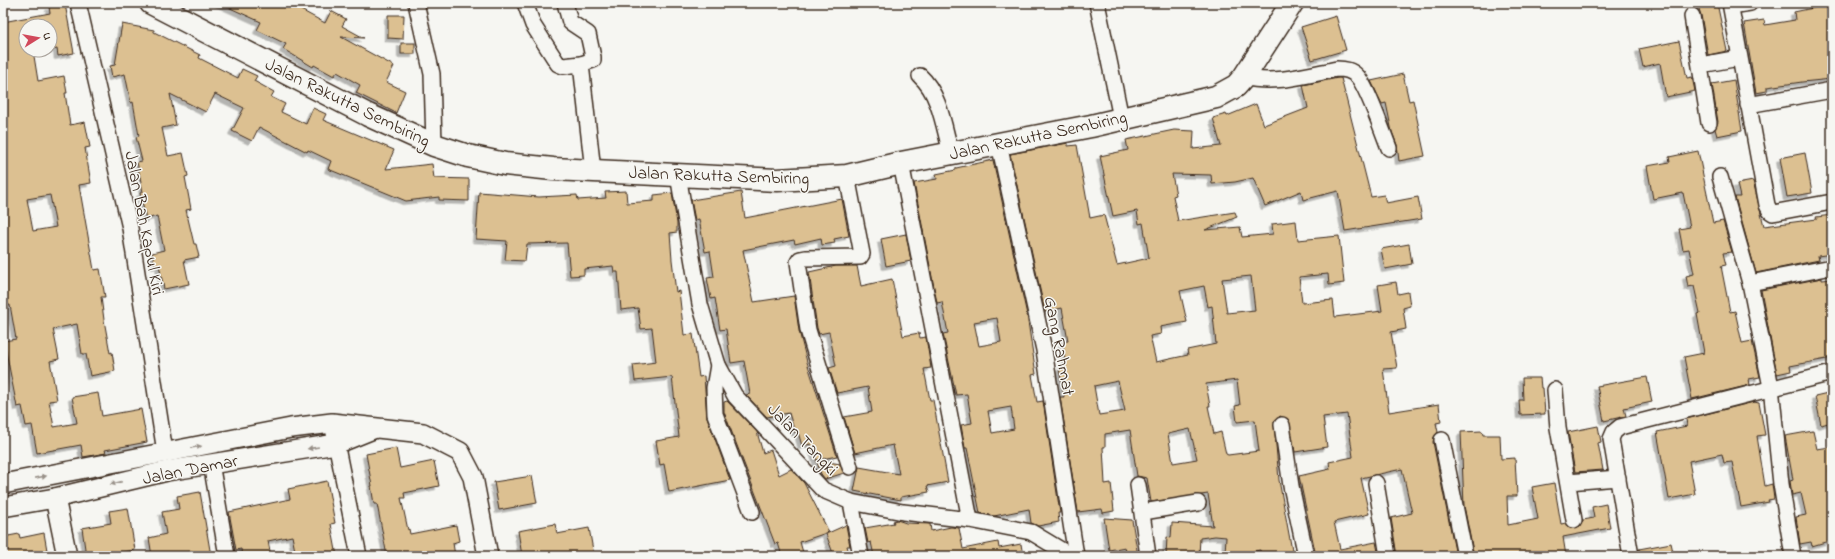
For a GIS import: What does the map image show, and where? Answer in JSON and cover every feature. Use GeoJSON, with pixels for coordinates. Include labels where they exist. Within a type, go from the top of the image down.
{"type":"FeatureCollection","features":[{"type":"Feature","properties":{"kind":"main road","name":"Jalan Rakutta Sembiring"},"geometry":{"type":"LineString","coordinates":[[151,3],[368,115],[434,144],[468,156],[505,164],[593,171],[777,180],[847,176],[901,163],[1091,126],[1216,97],[1236,86],[1244,77],[1292,3]]}},
{"type":"Feature","properties":{"kind":"street","name":"Jalan Bah Kapul Kiri"},"geometry":{"type":"LineString","coordinates":[[78,3],[130,228],[165,452]]}},
{"type":"Feature","properties":{"kind":"street"},"geometry":{"type":"LineString","coordinates":[[416,3],[432,74],[434,144]]}},
{"type":"Feature","properties":{"kind":"street"},"geometry":{"type":"LineString","coordinates":[[525,3],[533,25],[558,64],[563,66],[581,64],[594,59],[587,33],[570,22],[565,3]]}},
{"type":"Feature","properties":{"kind":"street"},"geometry":{"type":"LineString","coordinates":[[1097,3],[1121,118]]}},
{"type":"Feature","properties":{"kind":"street"},"geometry":{"type":"LineString","coordinates":[[1750,3],[1730,5],[1767,205],[1770,211],[1774,213],[1832,202]]}},
{"type":"Feature","properties":{"kind":"street"},"geometry":{"type":"LineString","coordinates":[[1692,16],[1709,123]]}},
{"type":"Feature","properties":{"kind":"street"},"geometry":{"type":"LineString","coordinates":[[1701,65],[1739,58]]}},
{"type":"Feature","properties":{"kind":"street"},"geometry":{"type":"LineString","coordinates":[[581,64],[593,171]]}},
{"type":"Feature","properties":{"kind":"street"},"geometry":{"type":"LineString","coordinates":[[1244,77],[1258,81],[1337,69],[1346,69],[1353,72],[1362,82],[1389,148]]}},
{"type":"Feature","properties":{"kind":"street"},"geometry":{"type":"LineString","coordinates":[[920,76],[930,89],[936,102],[951,153]]}},
{"type":"Feature","properties":{"kind":"street"},"geometry":{"type":"LineString","coordinates":[[1748,105],[1832,90]]}},
{"type":"Feature","properties":{"kind":"street","name":"Gang Rahmat"},"geometry":{"type":"LineString","coordinates":[[999,144],[1044,350],[1076,556]]}},
{"type":"Feature","properties":{"kind":"street"},"geometry":{"type":"LineString","coordinates":[[901,163],[970,520]]}},
{"type":"Feature","properties":{"kind":"street","name":"Jalan Tangki"},"geometry":{"type":"LineString","coordinates":[[678,175],[700,304],[718,365],[735,396],[823,490],[851,502],[903,512],[970,520],[1031,532],[1071,556]]}},
{"type":"Feature","properties":{"kind":"street"},"geometry":{"type":"LineString","coordinates":[[847,176],[862,254],[860,257],[805,258],[800,259],[798,262],[808,330],[850,467]]}},
{"type":"Feature","properties":{"kind":"street"},"geometry":{"type":"LineString","coordinates":[[1720,177],[1750,284],[1770,387],[1781,484],[1793,556]]}},
{"type":"Feature","properties":{"kind":"street"},"geometry":{"type":"LineString","coordinates":[[1750,284],[1832,267]]}},
{"type":"Feature","properties":{"kind":"street"},"geometry":{"type":"LineString","coordinates":[[718,365],[714,388],[715,414],[752,512]]}},
{"type":"Feature","properties":{"kind":"street"},"geometry":{"type":"LineString","coordinates":[[1631,556],[1611,439],[1614,432],[1620,427],[1770,387],[1832,373]]}},
{"type":"Feature","properties":{"kind":"street"},"geometry":{"type":"LineString","coordinates":[[1555,390],[1558,428],[1574,520]]}},
{"type":"Feature","properties":{"kind":"street","name":"Jalan Damar"},"geometry":{"type":"LineString","coordinates":[[3,483],[291,428],[332,423],[423,433],[460,452],[473,478],[488,556]]}},
{"type":"Feature","properties":{"kind":"street"},"geometry":{"type":"LineString","coordinates":[[332,423],[359,556]]}},
{"type":"Feature","properties":{"kind":"street"},"geometry":{"type":"LineString","coordinates":[[1282,425],[1291,486],[1306,556]]}},
{"type":"Feature","properties":{"kind":"street","name":"Jalan Damar"},"geometry":{"type":"LineString","coordinates":[[3,508],[55,498],[167,471],[336,444],[376,427]]}},
{"type":"Feature","properties":{"kind":"street"},"geometry":{"type":"LineString","coordinates":[[1442,440],[1465,556]]}},
{"type":"Feature","properties":{"kind":"street"},"geometry":{"type":"LineString","coordinates":[[210,463],[227,556]]}},
{"type":"Feature","properties":{"kind":"street"},"geometry":{"type":"LineString","coordinates":[[1568,482],[1618,478]]}},
{"type":"Feature","properties":{"kind":"street"},"geometry":{"type":"LineString","coordinates":[[1376,483],[1388,556]]}},
{"type":"Feature","properties":{"kind":"street"},"geometry":{"type":"LineString","coordinates":[[1138,485],[1148,556]]}},
{"type":"Feature","properties":{"kind":"street"},"geometry":{"type":"LineString","coordinates":[[55,498],[67,556]]}},
{"type":"Feature","properties":{"kind":"street"},"geometry":{"type":"LineString","coordinates":[[851,502],[861,556]]}},
{"type":"Feature","properties":{"kind":"street"},"geometry":{"type":"LineString","coordinates":[[1143,512],[1198,503]]}},
{"type":"Feature","properties":{"kind":"building"},"geometry":{"type":"Polygon","coordinates":[[[219,3],[305,3],[301,10],[325,23],[331,11],[346,19],[342,26],[364,38],[341,37],[394,66],[386,82],[405,91],[396,113],[356,93],[360,85],[337,72],[334,76],[314,65],[313,67],[283,49],[286,44],[257,30],[261,22],[219,3]]]}},
{"type":"Feature","properties":{"kind":"building"},"geometry":{"type":"Polygon","coordinates":[[[1697,3],[1717,3],[1727,51],[1708,55],[1701,15],[1697,3]]]}},
{"type":"Feature","properties":{"kind":"building"},"geometry":{"type":"Polygon","coordinates":[[[65,4],[74,53],[58,56],[58,18],[24,18],[50,13],[49,7],[65,4]]]}},
{"type":"Feature","properties":{"kind":"building"},"geometry":{"type":"Polygon","coordinates":[[[1832,4],[1832,79],[1767,87],[1767,91],[1756,93],[1744,23],[1764,20],[1765,25],[1795,20],[1794,12],[1832,4]]]}},
{"type":"Feature","properties":{"kind":"building"},"geometry":{"type":"Polygon","coordinates":[[[388,15],[404,15],[403,39],[388,38],[388,15]]]}},
{"type":"Feature","properties":{"kind":"building"},"geometry":{"type":"Polygon","coordinates":[[[1336,16],[1346,50],[1312,60],[1301,27],[1336,16]]]}},
{"type":"Feature","properties":{"kind":"building"},"geometry":{"type":"Polygon","coordinates":[[[18,19],[18,58],[34,58],[38,81],[64,76],[70,125],[85,122],[90,147],[85,148],[91,183],[79,185],[94,270],[100,269],[105,297],[101,297],[104,320],[115,371],[90,376],[86,354],[82,354],[77,324],[53,329],[59,359],[50,361],[57,400],[49,401],[54,427],[77,423],[72,397],[98,393],[102,416],[141,409],[147,442],[105,450],[106,453],[83,457],[81,445],[37,453],[32,425],[26,426],[22,406],[17,407],[4,341],[16,339],[10,305],[3,306],[3,22],[18,19]],[[50,195],[27,199],[33,231],[56,227],[50,195]]]}},
{"type":"Feature","properties":{"kind":"building"},"geometry":{"type":"Polygon","coordinates":[[[122,24],[154,30],[154,32],[200,55],[199,58],[238,78],[242,69],[257,76],[254,81],[274,92],[271,97],[285,104],[281,112],[306,124],[313,108],[326,114],[323,120],[394,150],[386,169],[432,164],[434,178],[469,179],[469,201],[439,200],[439,197],[406,201],[328,169],[331,161],[308,150],[307,152],[259,127],[252,141],[232,131],[244,108],[215,94],[206,112],[170,94],[176,125],[162,128],[168,156],[183,153],[188,176],[185,177],[191,209],[186,210],[194,244],[196,244],[199,257],[184,260],[189,284],[164,289],[159,265],[155,266],[152,253],[164,250],[157,216],[146,219],[140,193],[143,192],[137,162],[142,161],[136,137],[139,136],[133,102],[131,103],[125,74],[112,77],[110,66],[115,65],[122,24]]]}},
{"type":"Feature","properties":{"kind":"building"},"geometry":{"type":"Polygon","coordinates":[[[1679,41],[1687,78],[1692,77],[1695,91],[1666,97],[1660,63],[1643,67],[1639,49],[1679,41]]]}},
{"type":"Feature","properties":{"kind":"building"},"geometry":{"type":"Polygon","coordinates":[[[401,43],[415,43],[415,54],[401,54],[401,43]]]}},
{"type":"Feature","properties":{"kind":"building"},"geometry":{"type":"Polygon","coordinates":[[[1403,74],[1409,101],[1413,100],[1425,156],[1399,161],[1397,145],[1392,132],[1386,103],[1382,104],[1371,81],[1403,74]]]}},
{"type":"Feature","properties":{"kind":"building"},"geometry":{"type":"Polygon","coordinates":[[[1341,78],[1371,197],[1384,195],[1386,203],[1418,197],[1422,219],[1345,231],[1338,191],[1303,200],[1301,191],[1265,206],[1253,178],[1235,182],[1212,184],[1211,175],[1172,174],[1176,195],[1173,196],[1178,221],[1235,212],[1237,217],[1205,230],[1240,227],[1242,237],[1273,234],[1272,224],[1296,221],[1298,240],[1339,236],[1344,283],[1329,285],[1328,274],[1299,277],[1302,303],[1333,300],[1335,317],[1382,311],[1378,285],[1396,282],[1398,294],[1408,292],[1410,306],[1403,308],[1406,329],[1391,332],[1397,368],[1383,369],[1389,412],[1439,404],[1441,422],[1436,423],[1438,432],[1434,437],[1433,442],[1456,556],[1397,556],[1391,518],[1412,513],[1402,469],[1361,478],[1369,514],[1334,522],[1340,549],[1376,542],[1379,556],[1316,556],[1299,476],[1330,469],[1329,462],[1353,457],[1347,414],[1323,417],[1327,447],[1295,452],[1289,420],[1280,416],[1274,422],[1279,480],[1293,556],[1261,556],[1260,550],[1236,555],[1225,554],[1226,537],[1215,536],[1200,538],[1199,556],[1166,556],[1167,537],[1171,538],[1172,523],[1213,526],[1208,494],[1151,502],[1147,478],[1137,476],[1130,430],[1105,434],[1105,447],[1103,447],[1105,484],[1111,483],[1114,511],[1103,513],[1102,509],[1078,512],[1060,397],[1064,397],[1059,368],[1066,366],[1062,342],[1068,341],[1062,308],[1045,312],[1010,154],[1068,143],[1068,146],[1077,145],[1090,218],[1104,215],[1117,265],[1149,258],[1143,223],[1139,224],[1137,211],[1113,216],[1100,156],[1128,150],[1126,140],[1174,130],[1194,131],[1193,149],[1221,146],[1213,118],[1226,114],[1227,116],[1256,104],[1264,125],[1308,108],[1303,85],[1341,78]],[[1251,276],[1222,279],[1227,313],[1255,310],[1251,276]],[[1204,286],[1180,291],[1187,322],[1160,327],[1161,334],[1150,336],[1156,362],[1188,355],[1187,350],[1216,344],[1212,306],[1208,307],[1204,286]],[[1237,380],[1206,384],[1210,406],[1208,406],[1214,434],[1221,432],[1226,454],[1259,451],[1255,420],[1237,422],[1235,406],[1240,405],[1237,380]],[[1118,381],[1094,386],[1099,415],[1125,411],[1118,381]],[[1190,429],[1168,434],[1173,463],[1197,459],[1190,429]]]}},
{"type":"Feature","properties":{"kind":"building"},"geometry":{"type":"Polygon","coordinates":[[[1734,80],[1742,131],[1717,136],[1715,129],[1718,122],[1712,84],[1734,80]]]}},
{"type":"Feature","properties":{"kind":"building"},"geometry":{"type":"Polygon","coordinates":[[[1698,151],[1713,223],[1723,221],[1732,252],[1723,253],[1726,265],[1721,266],[1730,312],[1735,311],[1742,343],[1752,341],[1760,377],[1749,379],[1750,385],[1692,399],[1684,357],[1704,353],[1697,314],[1700,313],[1694,286],[1688,287],[1686,276],[1694,274],[1689,249],[1683,250],[1679,229],[1690,227],[1683,193],[1653,199],[1647,166],[1670,162],[1669,157],[1698,151]]]}},
{"type":"Feature","properties":{"kind":"building"},"geometry":{"type":"Polygon","coordinates":[[[1805,153],[1812,193],[1787,197],[1780,158],[1805,153]]]}},
{"type":"Feature","properties":{"kind":"building"},"geometry":{"type":"Polygon","coordinates":[[[993,160],[1027,315],[1036,374],[1032,375],[1037,402],[1043,401],[1060,513],[1058,513],[1059,522],[1038,526],[1031,523],[1029,509],[994,516],[980,513],[961,425],[972,423],[967,394],[956,395],[943,334],[948,333],[942,302],[937,303],[914,183],[937,179],[936,174],[956,170],[956,168],[993,160]],[[997,318],[974,322],[979,346],[1001,342],[997,318]],[[1011,407],[988,411],[992,433],[1014,429],[1011,407]]]}},
{"type":"Feature","properties":{"kind":"building"},"geometry":{"type":"Polygon","coordinates":[[[1753,181],[1764,226],[1817,219],[1816,217],[1832,215],[1832,254],[1818,256],[1819,260],[1756,273],[1735,197],[1740,197],[1737,184],[1753,181]]]}},
{"type":"Feature","properties":{"kind":"building"},"geometry":{"type":"Polygon","coordinates":[[[626,191],[627,203],[654,201],[654,195],[672,193],[677,232],[670,233],[672,260],[676,292],[679,291],[684,335],[693,334],[699,377],[704,376],[707,417],[730,480],[669,492],[664,464],[660,465],[656,441],[679,437],[672,377],[635,381],[633,365],[656,362],[652,328],[641,329],[638,308],[621,310],[618,272],[614,272],[613,266],[584,269],[584,275],[570,276],[567,243],[527,244],[525,261],[505,260],[507,241],[476,239],[479,192],[539,197],[577,195],[578,200],[606,198],[605,192],[626,191]]]}},
{"type":"Feature","properties":{"kind":"building"},"geometry":{"type":"Polygon","coordinates":[[[741,192],[745,218],[842,199],[849,236],[834,239],[835,243],[822,245],[821,238],[795,244],[794,240],[743,250],[754,302],[794,296],[799,331],[807,362],[837,456],[817,460],[840,464],[844,473],[825,479],[821,474],[811,444],[802,446],[798,432],[795,433],[789,413],[767,417],[746,395],[750,394],[744,361],[731,363],[726,329],[720,330],[715,298],[711,299],[707,278],[714,277],[710,251],[705,252],[699,219],[695,220],[691,200],[741,192]]]}},
{"type":"Feature","properties":{"kind":"building"},"geometry":{"type":"Polygon","coordinates":[[[906,234],[911,261],[886,266],[881,239],[906,234]]]}},
{"type":"Feature","properties":{"kind":"building"},"geometry":{"type":"Polygon","coordinates":[[[1409,244],[1412,264],[1385,269],[1381,249],[1409,244]]]}},
{"type":"Feature","properties":{"kind":"building"},"geometry":{"type":"Polygon","coordinates":[[[836,266],[857,266],[861,286],[892,279],[903,336],[919,333],[920,338],[926,337],[931,368],[924,369],[930,400],[933,400],[948,482],[927,486],[929,492],[901,497],[901,500],[854,491],[859,467],[899,474],[893,445],[855,453],[844,417],[872,412],[868,387],[837,393],[829,368],[836,366],[829,332],[819,334],[817,328],[809,272],[836,266]]]}},
{"type":"Feature","properties":{"kind":"building"},"geometry":{"type":"Polygon","coordinates":[[[1822,278],[1822,280],[1832,279],[1832,358],[1790,366],[1791,371],[1777,374],[1761,290],[1822,278]]]}},
{"type":"Feature","properties":{"kind":"building"},"geometry":{"type":"Polygon","coordinates":[[[1647,377],[1652,402],[1624,408],[1626,416],[1604,421],[1597,386],[1647,377]]]}},
{"type":"Feature","properties":{"kind":"building"},"geometry":{"type":"Polygon","coordinates":[[[1522,378],[1540,378],[1541,388],[1543,388],[1545,414],[1520,415],[1519,400],[1523,400],[1522,378]]]}},
{"type":"Feature","properties":{"kind":"building"},"geometry":{"type":"Polygon","coordinates":[[[1832,392],[1832,422],[1821,425],[1815,396],[1832,392]]]}},
{"type":"Feature","properties":{"kind":"building"},"geometry":{"type":"Polygon","coordinates":[[[727,401],[757,432],[763,453],[771,450],[779,475],[791,469],[804,483],[829,532],[800,542],[804,556],[782,556],[778,543],[775,544],[724,412],[724,402],[727,401]]]}},
{"type":"Feature","properties":{"kind":"building"},"geometry":{"type":"Polygon","coordinates":[[[1754,402],[1759,403],[1765,435],[1757,436],[1765,486],[1772,484],[1774,499],[1768,500],[1769,502],[1741,507],[1732,462],[1724,463],[1722,454],[1689,461],[1695,494],[1669,499],[1657,432],[1687,426],[1686,419],[1754,402]]]}},
{"type":"Feature","properties":{"kind":"building"},"geometry":{"type":"Polygon","coordinates":[[[1598,426],[1601,442],[1598,443],[1603,470],[1575,472],[1568,432],[1598,426]]]}},
{"type":"Feature","properties":{"kind":"building"},"geometry":{"type":"Polygon","coordinates":[[[1482,431],[1483,435],[1500,435],[1501,459],[1515,458],[1517,496],[1507,496],[1508,525],[1538,519],[1532,487],[1554,483],[1561,524],[1566,523],[1571,528],[1576,529],[1580,527],[1583,520],[1594,518],[1592,507],[1606,504],[1610,528],[1563,537],[1566,556],[1474,556],[1464,506],[1461,432],[1482,431]]]}},
{"type":"Feature","properties":{"kind":"building"},"geometry":{"type":"Polygon","coordinates":[[[1813,431],[1817,449],[1830,447],[1832,458],[1832,469],[1829,470],[1832,487],[1832,540],[1812,546],[1811,542],[1800,544],[1796,517],[1806,515],[1801,493],[1792,495],[1790,481],[1793,480],[1785,436],[1813,431]]]}},
{"type":"Feature","properties":{"kind":"building"},"geometry":{"type":"Polygon","coordinates":[[[396,448],[400,468],[434,461],[439,486],[404,493],[405,498],[401,498],[410,534],[456,525],[459,541],[453,543],[455,556],[387,556],[377,504],[374,504],[366,454],[396,448]]]}},
{"type":"Feature","properties":{"kind":"building"},"geometry":{"type":"Polygon","coordinates":[[[532,476],[537,503],[499,510],[494,482],[532,476]]]}},
{"type":"Feature","properties":{"kind":"building"},"geometry":{"type":"Polygon","coordinates":[[[327,481],[335,523],[331,524],[337,556],[296,556],[292,536],[268,541],[271,556],[242,556],[241,549],[236,550],[229,512],[290,499],[288,489],[327,481]]]}},
{"type":"Feature","properties":{"kind":"building"},"geometry":{"type":"Polygon","coordinates":[[[200,492],[211,556],[193,556],[192,552],[152,556],[149,538],[166,534],[162,512],[179,509],[177,496],[200,492]]]}},
{"type":"Feature","properties":{"kind":"building"},"geometry":{"type":"Polygon","coordinates":[[[128,508],[135,550],[112,554],[112,556],[86,556],[82,528],[111,523],[109,511],[128,508]]]}},
{"type":"Feature","properties":{"kind":"building"},"geometry":{"type":"Polygon","coordinates":[[[1104,518],[1132,520],[1138,556],[1127,556],[1125,547],[1109,550],[1104,518]]]}},
{"type":"Feature","properties":{"kind":"building"},"geometry":{"type":"Polygon","coordinates":[[[897,520],[906,523],[930,524],[931,531],[951,527],[959,528],[963,549],[998,542],[999,548],[1021,544],[1023,556],[874,556],[871,542],[868,543],[865,528],[894,523],[893,521],[897,520]]]}},
{"type":"Feature","properties":{"kind":"building"},"geometry":{"type":"Polygon","coordinates":[[[555,524],[557,534],[589,528],[594,556],[522,556],[518,531],[555,524]]]}},
{"type":"Feature","properties":{"kind":"building"},"geometry":{"type":"Polygon","coordinates":[[[846,525],[850,546],[847,546],[850,556],[834,556],[826,534],[846,525]]]}},
{"type":"Feature","properties":{"kind":"building"},"geometry":{"type":"Polygon","coordinates":[[[44,533],[48,556],[3,556],[3,537],[19,534],[20,538],[44,533]]]}},
{"type":"Feature","properties":{"kind":"building"},"geometry":{"type":"Polygon","coordinates":[[[1671,543],[1674,556],[1640,556],[1639,549],[1671,543]]]}}]}
